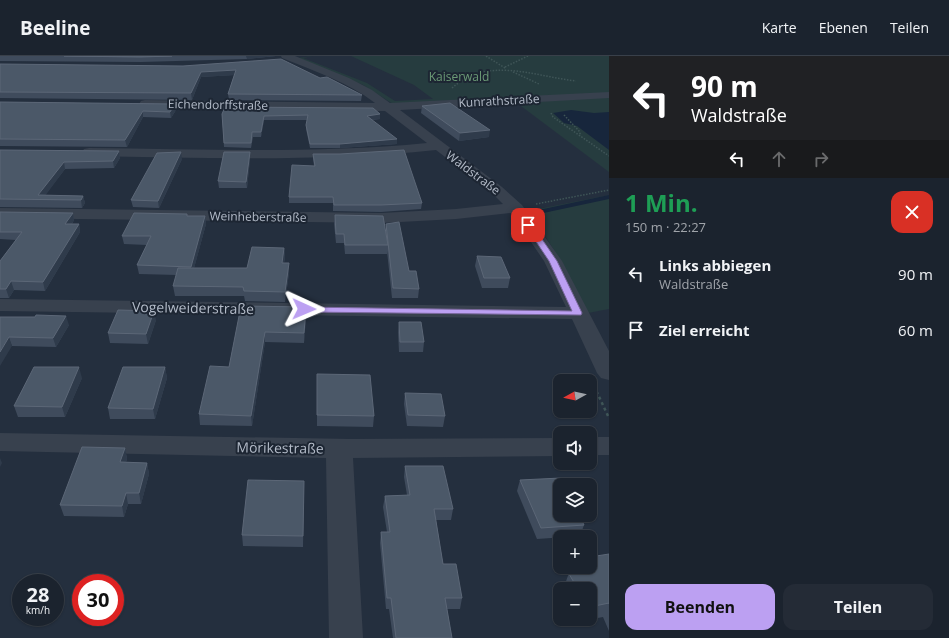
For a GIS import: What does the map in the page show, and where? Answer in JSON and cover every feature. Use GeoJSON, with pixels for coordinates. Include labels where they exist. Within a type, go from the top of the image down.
{"type":"FeatureCollection","features":[{"type":"Feature","properties":{"kind":"street","name":"Waldstraße"},"geometry":{"type":"LineString","coordinates":[[289,58],[358,86],[497,190],[516,208],[553,261],[609,374]]}},
{"type":"Feature","properties":{"kind":"street","name":"Kunrathstraße"},"geometry":{"type":"LineString","coordinates":[[389,108],[609,95]]}},
{"type":"Feature","properties":{"kind":"street","name":"Eichendorffstraße"},"geometry":{"type":"LineString","coordinates":[[133,104],[389,108]]}},
{"type":"Feature","properties":{"kind":"street"},"geometry":{"type":"LineString","coordinates":[[80,152],[340,154],[393,151],[438,146]]}},
{"type":"Feature","properties":{"kind":"street","name":"Weinheberstraße"},"geometry":{"type":"LineString","coordinates":[[0,214],[381,218],[456,214],[516,208]]}},
{"type":"Feature","properties":{"kind":"street","name":"Vogelweiderstraße"},"geometry":{"type":"LineString","coordinates":[[0,305],[578,313]]}},
{"type":"Feature","properties":{"kind":"street","name":"Mörikestraße"},"geometry":{"type":"LineString","coordinates":[[0,442],[338,449],[484,449],[553,447]]}},
{"type":"Feature","properties":{"kind":"street"},"geometry":{"type":"LineString","coordinates":[[597,446],[609,446]]}},
{"type":"Feature","properties":{"kind":"street"},"geometry":{"type":"LineString","coordinates":[[338,449],[346,638]]}},
{"type":"Feature","properties":{"kind":"path"},"geometry":{"type":"LineString","coordinates":[[486,56],[504,68],[540,84]]}},
{"type":"Feature","properties":{"kind":"path"},"geometry":{"type":"LineString","coordinates":[[504,68],[513,62],[528,56]]}},
{"type":"Feature","properties":{"kind":"path"},"geometry":{"type":"LineString","coordinates":[[450,90],[466,76],[480,71],[504,68],[580,81]]}},
{"type":"Feature","properties":{"kind":"path"},"geometry":{"type":"LineString","coordinates":[[552,111],[550,113],[553,117],[609,156]]}},
{"type":"Feature","properties":{"kind":"path"},"geometry":{"type":"LineString","coordinates":[[564,115],[580,132],[580,136]]}},
{"type":"Feature","properties":{"kind":"path"},"geometry":{"type":"LineString","coordinates":[[516,208],[609,190]]}},
{"type":"Feature","properties":{"kind":"path"},"geometry":{"type":"LineString","coordinates":[[597,392],[609,418]]}},
{"type":"Feature","properties":{"kind":"green space","name":"Kaiserwald"},"geometry":{"type":"Polygon","coordinates":[[[313,56],[303,58],[367,83],[395,101],[433,99],[414,85],[351,56],[609,56],[609,93],[393,104],[363,85],[298,58],[313,56]]]}},
{"type":"Feature","properties":{"kind":"green space"},"geometry":{"type":"Polygon","coordinates":[[[609,97],[609,172],[517,103],[609,97]]]}},
{"type":"Feature","properties":{"kind":"green space"},"geometry":{"type":"Polygon","coordinates":[[[609,195],[609,309],[588,313],[553,248],[528,211],[609,195]]]}},
{"type":"Feature","properties":{"kind":"water"},"geometry":{"type":"Polygon","coordinates":[[[571,110],[594,113],[609,112],[609,150],[577,126],[564,123],[553,113],[571,110]]]}},
{"type":"Feature","properties":{"kind":"building"},"geometry":{"type":"Polygon","coordinates":[[[64,56],[172,56],[140,57],[64,56]]]}},
{"type":"Feature","properties":{"kind":"building"},"geometry":{"type":"Polygon","coordinates":[[[281,59],[320,78],[327,77],[362,95],[228,94],[236,70],[201,72],[191,93],[0,92],[0,64],[183,66],[281,59]]]}},
{"type":"Feature","properties":{"kind":"building"},"geometry":{"type":"Polygon","coordinates":[[[0,102],[175,104],[170,112],[143,111],[125,140],[0,139],[0,102]]]}},
{"type":"Feature","properties":{"kind":"building"},"geometry":{"type":"Polygon","coordinates":[[[450,103],[490,130],[460,133],[422,106],[450,103]]]}},
{"type":"Feature","properties":{"kind":"building"},"geometry":{"type":"Polygon","coordinates":[[[225,107],[373,108],[380,114],[367,116],[397,139],[340,144],[310,144],[306,125],[308,115],[264,116],[261,132],[252,132],[251,143],[224,143],[222,114],[225,107]]]}},
{"type":"Feature","properties":{"kind":"building"},"geometry":{"type":"Polygon","coordinates":[[[0,150],[119,151],[113,161],[64,162],[38,195],[83,196],[81,200],[0,199],[0,150]]]}},
{"type":"Feature","properties":{"kind":"building"},"geometry":{"type":"Polygon","coordinates":[[[404,150],[422,203],[334,205],[333,197],[289,197],[292,165],[315,166],[313,154],[404,150]]]}},
{"type":"Feature","properties":{"kind":"building"},"geometry":{"type":"Polygon","coordinates":[[[181,152],[158,201],[131,200],[157,153],[181,152]]]}},
{"type":"Feature","properties":{"kind":"building"},"geometry":{"type":"Polygon","coordinates":[[[224,152],[250,152],[246,182],[218,181],[224,152]]]}},
{"type":"Feature","properties":{"kind":"building"},"geometry":{"type":"Polygon","coordinates":[[[0,212],[73,213],[65,224],[79,224],[43,282],[11,281],[6,289],[0,289],[0,261],[22,232],[0,232],[0,212]]]}},
{"type":"Feature","properties":{"kind":"building"},"geometry":{"type":"Polygon","coordinates":[[[134,213],[187,214],[187,216],[205,216],[191,267],[137,265],[151,236],[122,236],[134,213]]]}},
{"type":"Feature","properties":{"kind":"building"},"geometry":{"type":"Polygon","coordinates":[[[335,215],[383,216],[388,245],[345,245],[344,234],[336,234],[335,215]]]}},
{"type":"Feature","properties":{"kind":"building"},"geometry":{"type":"Polygon","coordinates":[[[399,222],[409,271],[416,271],[419,289],[393,288],[386,224],[399,222]]]}},
{"type":"Feature","properties":{"kind":"building"},"geometry":{"type":"Polygon","coordinates":[[[252,247],[284,248],[282,263],[289,263],[285,292],[244,291],[243,287],[173,286],[178,268],[247,268],[252,247]]]}},
{"type":"Feature","properties":{"kind":"building"},"geometry":{"type":"Polygon","coordinates":[[[477,256],[501,257],[510,278],[484,278],[477,256]]]}},
{"type":"Feature","properties":{"kind":"building"},"geometry":{"type":"Polygon","coordinates":[[[241,306],[306,307],[304,333],[265,332],[251,416],[199,414],[210,366],[229,367],[241,306]]]}},
{"type":"Feature","properties":{"kind":"building"},"geometry":{"type":"Polygon","coordinates":[[[118,310],[154,311],[146,334],[108,333],[118,310]]]}},
{"type":"Feature","properties":{"kind":"building"},"geometry":{"type":"Polygon","coordinates":[[[36,315],[66,316],[53,338],[9,337],[0,352],[0,317],[35,317],[36,315]]]}},
{"type":"Feature","properties":{"kind":"building"},"geometry":{"type":"Polygon","coordinates":[[[399,322],[421,322],[424,342],[400,342],[399,322]]]}},
{"type":"Feature","properties":{"kind":"building"},"geometry":{"type":"Polygon","coordinates":[[[34,367],[79,367],[62,407],[14,406],[34,367]]]}},
{"type":"Feature","properties":{"kind":"building"},"geometry":{"type":"Polygon","coordinates":[[[123,367],[165,367],[153,409],[108,408],[123,367]]]}},
{"type":"Feature","properties":{"kind":"building"},"geometry":{"type":"Polygon","coordinates":[[[317,374],[370,375],[374,416],[317,415],[317,374]]]}},
{"type":"Feature","properties":{"kind":"building"},"geometry":{"type":"Polygon","coordinates":[[[405,393],[441,394],[445,416],[408,415],[405,393]]]}},
{"type":"Feature","properties":{"kind":"building"},"geometry":{"type":"Polygon","coordinates":[[[82,447],[125,448],[120,462],[147,463],[139,493],[126,493],[122,506],[60,505],[82,447]]]}},
{"type":"Feature","properties":{"kind":"building"},"geometry":{"type":"Polygon","coordinates":[[[405,466],[443,466],[453,509],[434,509],[443,564],[456,564],[462,598],[445,598],[452,638],[396,638],[391,598],[387,598],[381,532],[390,532],[385,496],[410,495],[405,466]]]}},
{"type":"Feature","properties":{"kind":"building"},"geometry":{"type":"Polygon","coordinates":[[[553,478],[553,522],[582,522],[584,525],[541,528],[520,480],[553,478]]]}},
{"type":"Feature","properties":{"kind":"building"},"geometry":{"type":"Polygon","coordinates":[[[248,480],[304,481],[303,536],[242,535],[248,480]]]}},
{"type":"Feature","properties":{"kind":"building"},"geometry":{"type":"Polygon","coordinates":[[[609,554],[609,603],[597,606],[597,582],[574,582],[569,574],[597,574],[597,556],[609,554]]]}},
{"type":"Feature","properties":{"kind":"waterway"},"geometry":{"type":"LineString","coordinates":[[534,213],[609,197]]}},
{"type":"Feature","properties":{"kind":"route"},"geometry":{"type":"LineString","coordinates":[[304,309],[578,313],[553,261],[528,225]]}}]}
